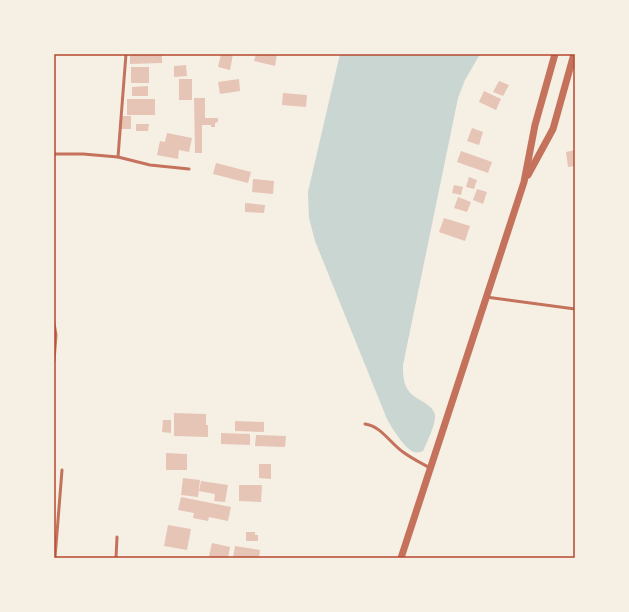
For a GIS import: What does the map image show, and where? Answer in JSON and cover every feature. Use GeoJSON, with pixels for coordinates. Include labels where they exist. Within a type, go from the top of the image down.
{"type":"FeatureCollection","features":[{"type":"Feature","properties":{"kind":"street"},"geometry":{"type":"LineString","coordinates":[[401,558],[524,182],[535,125],[555,54]]}},
{"type":"Feature","properties":{"kind":"street"},"geometry":{"type":"LineString","coordinates":[[524,182],[553,129],[574,54]]}},
{"type":"Feature","properties":{"kind":"lane"},"geometry":{"type":"LineString","coordinates":[[118,157],[126,54]]}},
{"type":"Feature","properties":{"kind":"lane"},"geometry":{"type":"LineString","coordinates":[[54,154],[83,154],[118,157],[150,165],[189,169]]}},
{"type":"Feature","properties":{"kind":"lane"},"geometry":{"type":"LineString","coordinates":[[486,297],[575,308]]}},
{"type":"Feature","properties":{"kind":"lane"},"geometry":{"type":"LineString","coordinates":[[54,324],[56,335],[54,361]]}},
{"type":"Feature","properties":{"kind":"lane"},"geometry":{"type":"LineString","coordinates":[[365,424],[372,425],[404,453],[430,468]]}},
{"type":"Feature","properties":{"kind":"lane"},"geometry":{"type":"LineString","coordinates":[[55,558],[62,470]]}},
{"type":"Feature","properties":{"kind":"lane"},"geometry":{"type":"LineString","coordinates":[[116,558],[117,537]]}},
{"type":"Feature","properties":{"kind":"shaded area"},"geometry":{"type":"Polygon","coordinates":[[[340,54],[480,54],[465,80],[458,98],[403,365],[403,375],[406,387],[414,396],[431,407],[435,415],[433,428],[423,451],[414,452],[410,450],[387,419],[315,241],[309,218],[308,192],[340,54]]]}},
{"type":"Feature","properties":{"kind":"building"},"geometry":{"type":"Polygon","coordinates":[[[130,54],[162,54],[162,63],[130,64],[130,54]]]}},
{"type":"Feature","properties":{"kind":"building"},"geometry":{"type":"Polygon","coordinates":[[[221,54],[233,54],[230,70],[218,67],[221,54]]]}},
{"type":"Feature","properties":{"kind":"building"},"geometry":{"type":"Polygon","coordinates":[[[256,54],[277,54],[275,66],[254,61],[256,54]]]}},
{"type":"Feature","properties":{"kind":"building"},"geometry":{"type":"Polygon","coordinates":[[[186,65],[187,76],[174,77],[174,66],[186,65]]]}},
{"type":"Feature","properties":{"kind":"building"},"geometry":{"type":"Polygon","coordinates":[[[131,67],[149,67],[149,83],[131,83],[131,67]]]}},
{"type":"Feature","properties":{"kind":"building"},"geometry":{"type":"Polygon","coordinates":[[[179,79],[192,79],[192,100],[179,100],[179,79]]]}},
{"type":"Feature","properties":{"kind":"building"},"geometry":{"type":"Polygon","coordinates":[[[239,79],[240,91],[220,94],[218,82],[239,79]]]}},
{"type":"Feature","properties":{"kind":"building"},"geometry":{"type":"Polygon","coordinates":[[[499,81],[509,85],[503,96],[493,92],[499,81]]]}},
{"type":"Feature","properties":{"kind":"building"},"geometry":{"type":"Polygon","coordinates":[[[148,86],[148,96],[132,96],[132,87],[148,86]]]}},
{"type":"Feature","properties":{"kind":"building"},"geometry":{"type":"Polygon","coordinates":[[[484,91],[501,99],[496,110],[479,102],[484,91]]]}},
{"type":"Feature","properties":{"kind":"building"},"geometry":{"type":"Polygon","coordinates":[[[283,93],[307,95],[306,107],[282,105],[283,93]]]}},
{"type":"Feature","properties":{"kind":"building"},"geometry":{"type":"Polygon","coordinates":[[[194,98],[205,98],[205,118],[218,118],[218,122],[215,123],[215,127],[211,127],[211,125],[202,125],[202,153],[195,153],[194,98]]]}},
{"type":"Feature","properties":{"kind":"building"},"geometry":{"type":"Polygon","coordinates":[[[127,99],[155,99],[155,115],[127,115],[127,99]]]}},
{"type":"Feature","properties":{"kind":"building"},"geometry":{"type":"Polygon","coordinates":[[[121,116],[131,116],[131,129],[121,129],[121,116]]]}},
{"type":"Feature","properties":{"kind":"building"},"geometry":{"type":"Polygon","coordinates":[[[136,124],[149,124],[148,131],[136,131],[136,124]]]}},
{"type":"Feature","properties":{"kind":"building"},"geometry":{"type":"Polygon","coordinates":[[[472,128],[483,132],[479,145],[467,141],[472,128]]]}},
{"type":"Feature","properties":{"kind":"building"},"geometry":{"type":"Polygon","coordinates":[[[167,133],[192,138],[189,152],[179,150],[178,159],[157,155],[160,141],[165,142],[167,133]]]}},
{"type":"Feature","properties":{"kind":"building"},"geometry":{"type":"Polygon","coordinates":[[[575,150],[575,166],[568,167],[566,152],[575,150]]]}},
{"type":"Feature","properties":{"kind":"building"},"geometry":{"type":"Polygon","coordinates":[[[461,151],[492,162],[488,173],[457,162],[461,151]]]}},
{"type":"Feature","properties":{"kind":"building"},"geometry":{"type":"Polygon","coordinates":[[[216,163],[251,172],[248,183],[213,174],[216,163]]]}},
{"type":"Feature","properties":{"kind":"building"},"geometry":{"type":"Polygon","coordinates":[[[469,177],[477,180],[474,189],[466,187],[469,177]]]}},
{"type":"Feature","properties":{"kind":"building"},"geometry":{"type":"Polygon","coordinates":[[[253,179],[274,181],[273,194],[252,192],[253,179]]]}},
{"type":"Feature","properties":{"kind":"building"},"geometry":{"type":"Polygon","coordinates":[[[454,185],[463,187],[461,195],[452,193],[454,185]]]}},
{"type":"Feature","properties":{"kind":"building"},"geometry":{"type":"Polygon","coordinates":[[[477,189],[487,192],[483,204],[473,200],[477,189]]]}},
{"type":"Feature","properties":{"kind":"building"},"geometry":{"type":"Polygon","coordinates":[[[458,197],[471,202],[467,212],[454,208],[458,197]]]}},
{"type":"Feature","properties":{"kind":"building"},"geometry":{"type":"Polygon","coordinates":[[[245,203],[265,205],[264,213],[245,212],[245,203]]]}},
{"type":"Feature","properties":{"kind":"building"},"geometry":{"type":"Polygon","coordinates":[[[444,218],[470,226],[465,241],[439,232],[444,218]]]}},
{"type":"Feature","properties":{"kind":"building"},"geometry":{"type":"Polygon","coordinates":[[[174,413],[206,414],[208,437],[174,436],[174,413]]]}},
{"type":"Feature","properties":{"kind":"building"},"geometry":{"type":"Polygon","coordinates":[[[163,420],[171,420],[171,433],[162,432],[163,420]]]}},
{"type":"Feature","properties":{"kind":"building"},"geometry":{"type":"Polygon","coordinates":[[[235,421],[264,422],[264,432],[235,431],[235,421]]]}},
{"type":"Feature","properties":{"kind":"building"},"geometry":{"type":"Polygon","coordinates":[[[221,433],[250,434],[250,445],[221,444],[221,433]]]}},
{"type":"Feature","properties":{"kind":"building"},"geometry":{"type":"Polygon","coordinates":[[[256,435],[286,436],[285,447],[255,446],[256,435]]]}},
{"type":"Feature","properties":{"kind":"building"},"geometry":{"type":"Polygon","coordinates":[[[166,453],[187,454],[187,470],[166,470],[166,453]]]}},
{"type":"Feature","properties":{"kind":"building"},"geometry":{"type":"Polygon","coordinates":[[[259,464],[271,464],[271,479],[259,478],[259,464]]]}},
{"type":"Feature","properties":{"kind":"building"},"geometry":{"type":"Polygon","coordinates":[[[183,478],[200,480],[198,497],[181,495],[183,478]]]}},
{"type":"Feature","properties":{"kind":"building"},"geometry":{"type":"Polygon","coordinates":[[[201,481],[228,485],[225,502],[214,501],[215,494],[199,491],[201,481]]]}},
{"type":"Feature","properties":{"kind":"building"},"geometry":{"type":"Polygon","coordinates":[[[239,485],[262,485],[261,502],[239,501],[239,485]]]}},
{"type":"Feature","properties":{"kind":"building"},"geometry":{"type":"Polygon","coordinates":[[[181,497],[231,507],[228,521],[209,517],[208,521],[193,518],[194,513],[178,510],[181,497]]]}},
{"type":"Feature","properties":{"kind":"building"},"geometry":{"type":"Polygon","coordinates":[[[168,525],[191,529],[187,550],[164,546],[168,525]]]}},
{"type":"Feature","properties":{"kind":"building"},"geometry":{"type":"Polygon","coordinates":[[[246,532],[255,532],[255,535],[258,535],[258,541],[246,541],[246,532]]]}},
{"type":"Feature","properties":{"kind":"building"},"geometry":{"type":"Polygon","coordinates":[[[212,543],[230,547],[228,558],[209,556],[212,543]]]}},
{"type":"Feature","properties":{"kind":"building"},"geometry":{"type":"Polygon","coordinates":[[[235,546],[260,550],[259,558],[233,558],[235,546]]]}}]}
